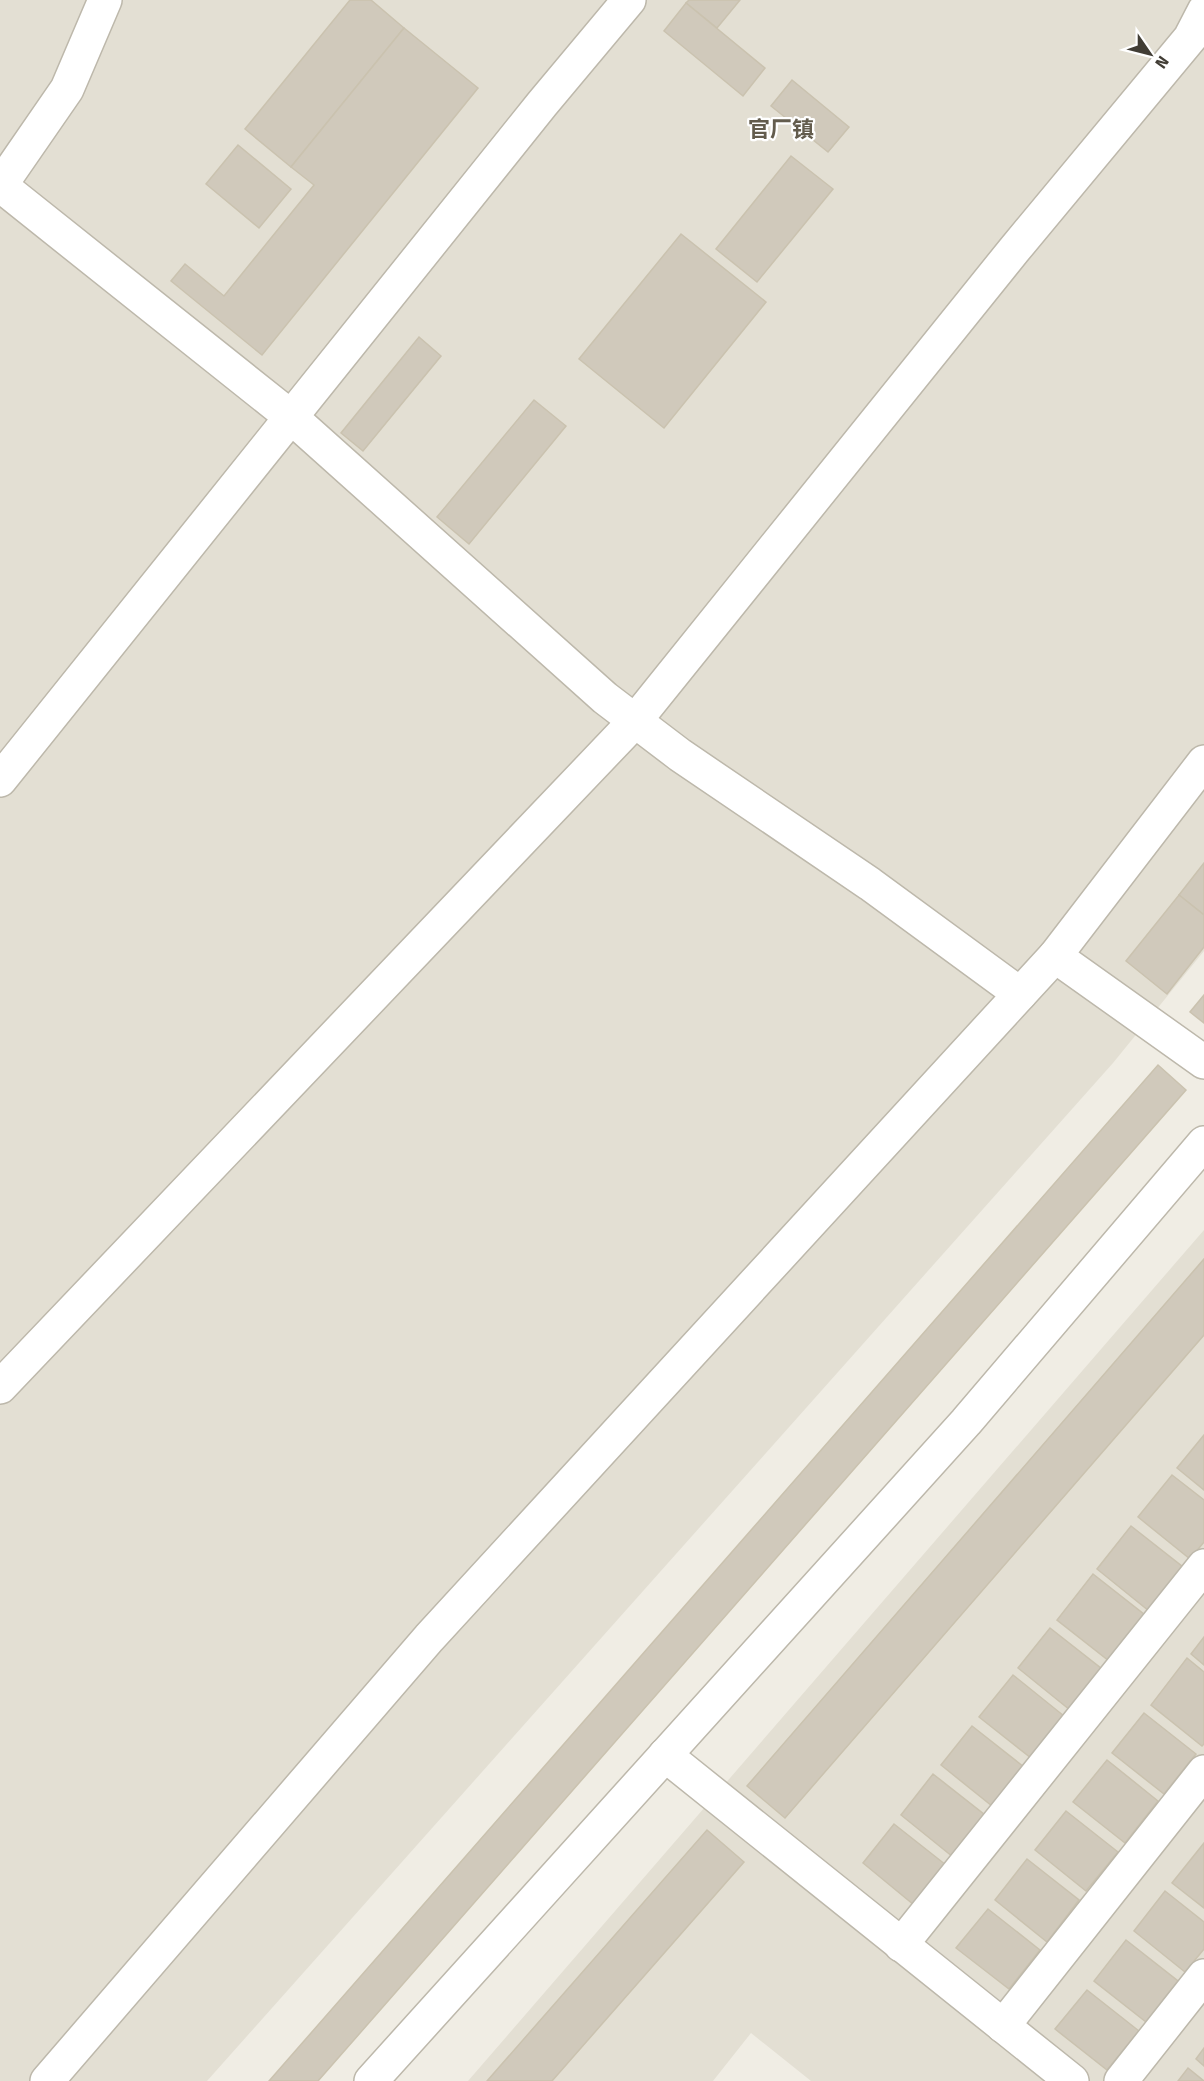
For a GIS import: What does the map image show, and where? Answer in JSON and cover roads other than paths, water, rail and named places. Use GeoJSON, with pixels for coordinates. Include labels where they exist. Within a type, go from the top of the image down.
{"type":"FeatureCollection","features":[{"type":"Feature","properties":{"kind":"street"},"geometry":{"type":"LineString","coordinates":[[105,0],[67,89],[0,186],[291,417],[605,698],[680,755],[870,884],[1020,994]]}},
{"type":"Feature","properties":{"kind":"street"},"geometry":{"type":"LineString","coordinates":[[0,780],[527,122],[629,0]]}},
{"type":"Feature","properties":{"kind":"street"},"geometry":{"type":"LineString","coordinates":[[0,1387],[635,721],[1014,250],[1190,39],[1204,11]]}},
{"type":"Feature","properties":{"kind":"street"},"geometry":{"type":"LineString","coordinates":[[47,2081],[429,1638],[1054,956],[1204,762]]}},
{"type":"Feature","properties":{"kind":"street"},"geometry":{"type":"LineString","coordinates":[[1054,956],[1204,1062]]}},
{"type":"Feature","properties":{"kind":"street"},"geometry":{"type":"LineString","coordinates":[[371,2081],[966,1422],[1204,1143]]}},
{"type":"Feature","properties":{"kind":"street"},"geometry":{"type":"LineString","coordinates":[[901,1945],[1204,1566]]}},
{"type":"Feature","properties":{"kind":"street"},"geometry":{"type":"LineString","coordinates":[[665,1755],[1072,2081]]}},
{"type":"Feature","properties":{"kind":"street"},"geometry":{"type":"LineString","coordinates":[[1003,2026],[1204,1772]]}},
{"type":"Feature","properties":{"kind":"street"},"geometry":{"type":"LineString","coordinates":[[1121,2081],[1204,1976]]}},
{"type":"Feature","properties":{"kind":"district","name":"官厂镇"},"geometry":{"type":"Point","coordinates":[781,129]}}]}
